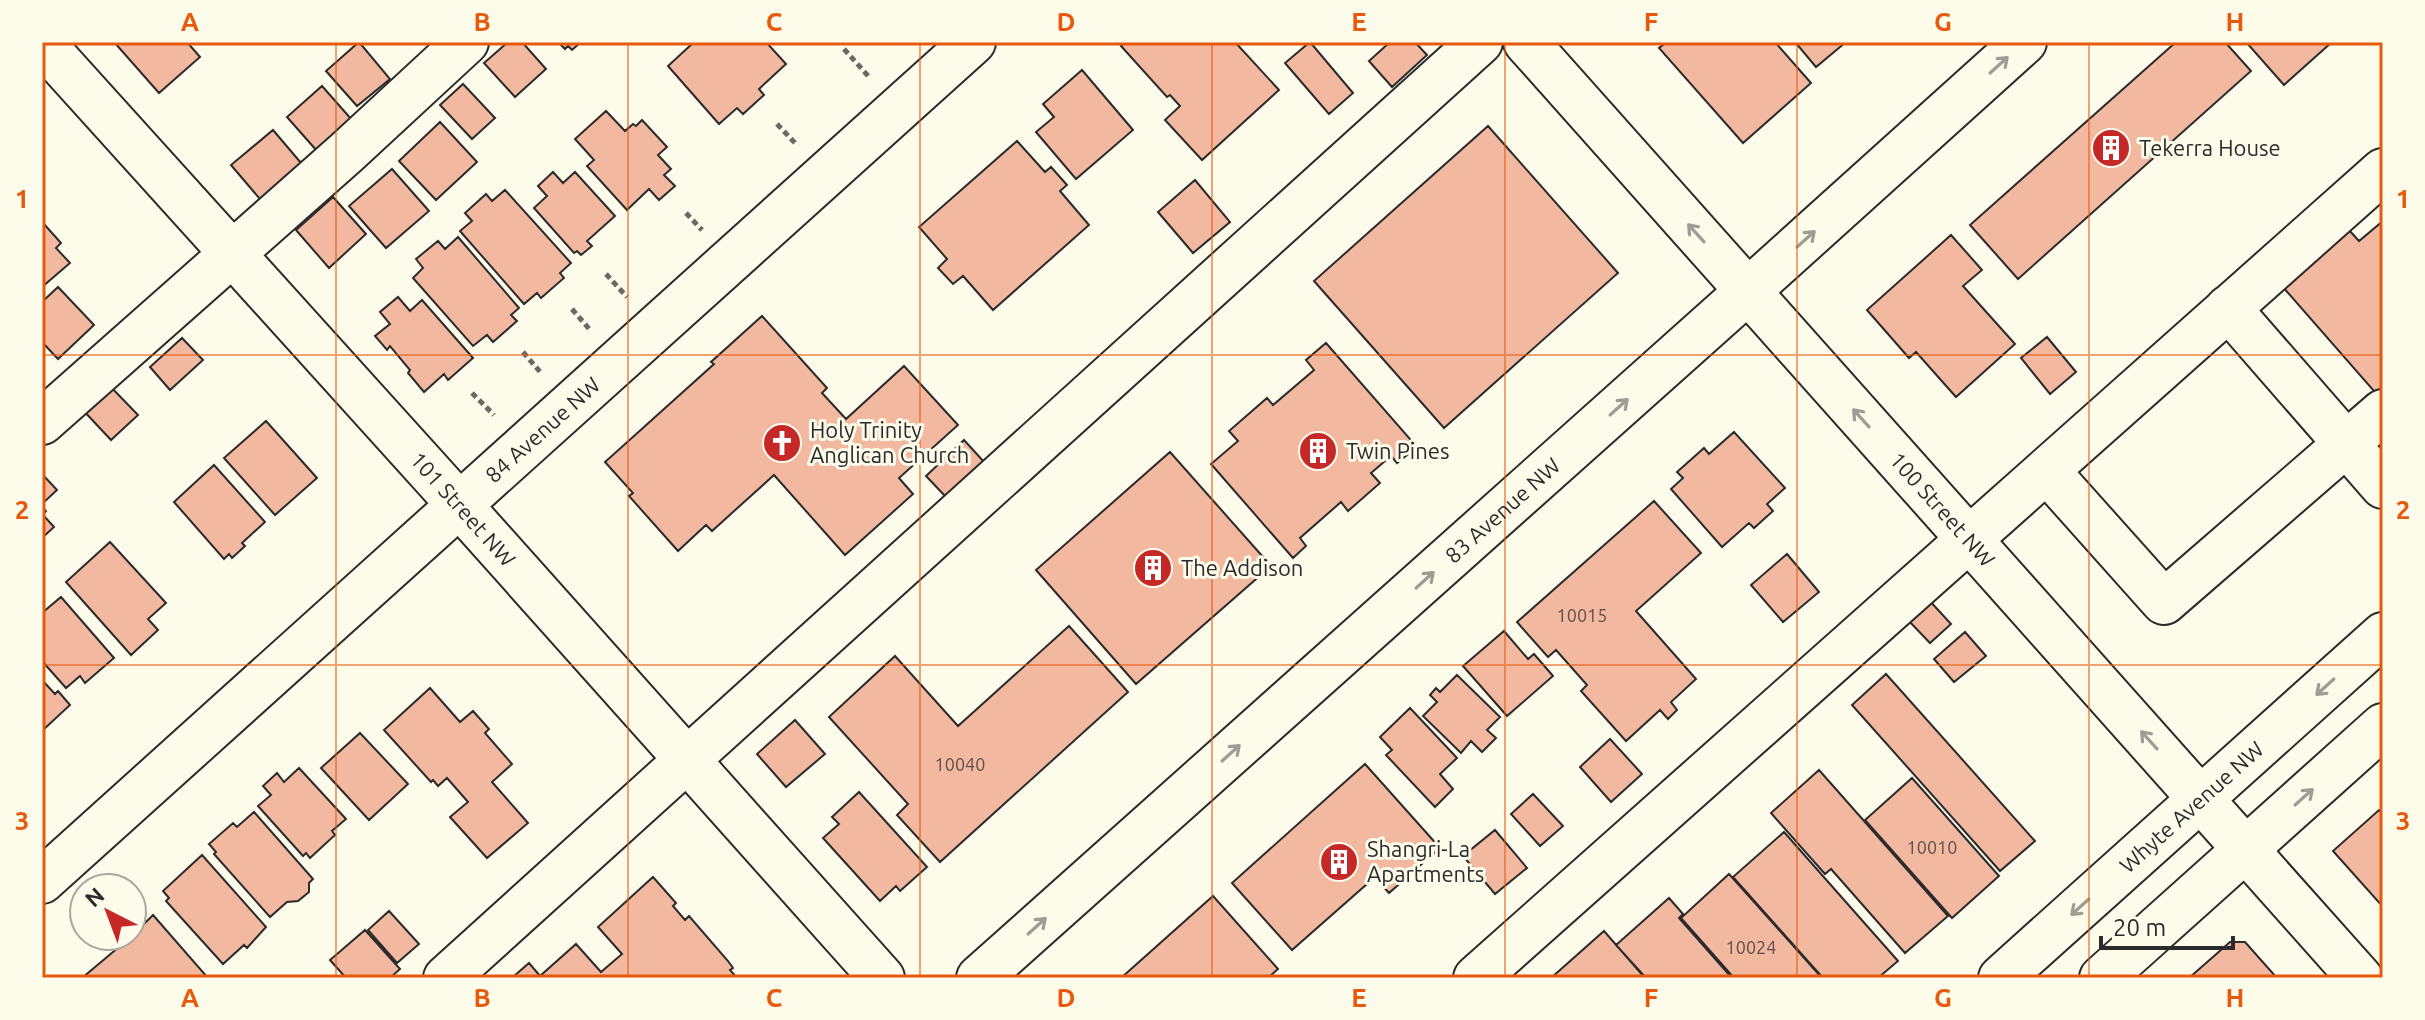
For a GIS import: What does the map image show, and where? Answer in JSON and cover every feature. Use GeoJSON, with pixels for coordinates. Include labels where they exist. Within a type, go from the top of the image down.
{"type":"FeatureCollection","features":[{"type":"Feature","properties":{"kind":"street"},"geometry":{"type":"LineString","coordinates":[[42,422],[466,42]]}},
{"type":"Feature","properties":{"kind":"street","name":"84 Avenue NW"},"geometry":{"type":"LineString","coordinates":[[42,881],[973,42]]}},
{"type":"Feature","properties":{"kind":"street"},"geometry":{"type":"LineString","coordinates":[[446,978],[1480,42]]}},
{"type":"Feature","properties":{"kind":"street","name":"100 Street NW"},"geometry":{"type":"LineString","coordinates":[[1526,42],[2360,978]]}},
{"type":"Feature","properties":{"kind":"street","name":"83 Avenue NW"},"geometry":{"type":"LineString","coordinates":[[979,978],[2024,42]]}},
{"type":"Feature","properties":{"kind":"street","name":"101 Street NW"},"geometry":{"type":"LineString","coordinates":[[42,43],[882,978]]}},
{"type":"Feature","properties":{"kind":"street"},"geometry":{"type":"LineString","coordinates":[[1476,978],[2383,171]]}},
{"type":"Feature","properties":{"kind":"street"},"geometry":{"type":"LineString","coordinates":[[2228,308],[2383,486]]}},
{"type":"Feature","properties":{"kind":"street"},"geometry":{"type":"LineString","coordinates":[[2047,471],[2164,602],[2383,412]]}},
{"type":"Feature","properties":{"kind":"street","name":"Whyte Avenue NW"},"geometry":{"type":"LineString","coordinates":[[2001,978],[2383,635]]}},
{"type":"Feature","properties":{"kind":"street"},"geometry":{"type":"LineString","coordinates":[[2102,978],[2383,726]]}},
{"type":"Feature","properties":{"kind":"path"},"geometry":{"type":"LineString","coordinates":[[844,49],[879,87]]}},
{"type":"Feature","properties":{"kind":"path"},"geometry":{"type":"LineString","coordinates":[[777,124],[805,153]]}},
{"type":"Feature","properties":{"kind":"path"},"geometry":{"type":"LineString","coordinates":[[606,274],[634,305]]}},
{"type":"Feature","properties":{"kind":"path"},"geometry":{"type":"LineString","coordinates":[[572,309],[597,339]]}},
{"type":"Feature","properties":{"kind":"path"},"geometry":{"type":"LineString","coordinates":[[523,352],[549,382]]}},
{"type":"Feature","properties":{"kind":"path"},"geometry":{"type":"LineString","coordinates":[[472,393],[502,424]]}},
{"type":"Feature","properties":{"kind":"building"},"geometry":{"type":"Polygon","coordinates":[[[114,42],[187,42],[200,57],[159,93],[114,42]]]}},
{"type":"Feature","properties":{"kind":"building"},"geometry":{"type":"Polygon","coordinates":[[[359,42],[390,79],[357,106],[326,71],[359,42]]]}},
{"type":"Feature","properties":{"kind":"building"},"geometry":{"type":"Polygon","coordinates":[[[508,42],[522,42],[546,69],[515,97],[484,63],[508,42]]]}},
{"type":"Feature","properties":{"kind":"building"},"geometry":{"type":"Polygon","coordinates":[[[558,42],[581,42],[572,50],[568,46],[565,49],[558,42]]]}},
{"type":"Feature","properties":{"kind":"building"},"geometry":{"type":"Polygon","coordinates":[[[694,42],[766,42],[786,64],[759,89],[764,95],[743,114],[737,108],[719,124],[668,66],[694,42]]]}},
{"type":"Feature","properties":{"kind":"building"},"geometry":{"type":"Polygon","coordinates":[[[1125,42],[1235,42],[1279,90],[1202,160],[1165,120],[1180,106],[1170,95],[1167,97],[1121,46],[1125,42]]]}},
{"type":"Feature","properties":{"kind":"building"},"geometry":{"type":"Polygon","coordinates":[[[1310,42],[1353,93],[1329,114],[1285,63],[1310,42]]]}},
{"type":"Feature","properties":{"kind":"building"},"geometry":{"type":"Polygon","coordinates":[[[1390,42],[1415,42],[1427,55],[1392,87],[1369,61],[1390,42]]]}},
{"type":"Feature","properties":{"kind":"building"},"geometry":{"type":"Polygon","coordinates":[[[1667,42],[1775,42],[1811,83],[1743,143],[1659,48],[1667,42]]]}},
{"type":"Feature","properties":{"kind":"building"},"geometry":{"type":"Polygon","coordinates":[[[1795,42],[1846,42],[1816,67],[1795,42]]]}},
{"type":"Feature","properties":{"kind":"building","name":"Tekerra House"},"geometry":{"type":"Polygon","coordinates":[[[2176,42],[2225,42],[2251,71],[2018,279],[1970,225],[2176,42]]]}},
{"type":"Feature","properties":{"kind":"building"},"geometry":{"type":"Polygon","coordinates":[[[2246,42],[2332,42],[2284,85],[2246,42]]]}},
{"type":"Feature","properties":{"kind":"building"},"geometry":{"type":"Polygon","coordinates":[[[1082,70],[1133,130],[1076,179],[1036,132],[1054,117],[1043,104],[1082,70]]]}},
{"type":"Feature","properties":{"kind":"building"},"geometry":{"type":"Polygon","coordinates":[[[463,84],[495,118],[472,139],[440,105],[463,84]]]}},
{"type":"Feature","properties":{"kind":"building"},"geometry":{"type":"Polygon","coordinates":[[[322,86],[352,120],[317,151],[287,117],[322,86]]]}},
{"type":"Feature","properties":{"kind":"building"},"geometry":{"type":"Polygon","coordinates":[[[606,111],[625,131],[642,120],[667,147],[658,155],[671,169],[664,175],[675,186],[659,200],[649,189],[627,210],[587,166],[594,160],[575,139],[606,111]]]}},
{"type":"Feature","properties":{"kind":"building"},"geometry":{"type":"Polygon","coordinates":[[[440,122],[477,162],[436,200],[399,161],[440,122]]]}},
{"type":"Feature","properties":{"kind":"building"},"geometry":{"type":"Polygon","coordinates":[[[1488,126],[1618,273],[1444,428],[1314,281],[1488,126]]]}},
{"type":"Feature","properties":{"kind":"building"},"geometry":{"type":"Polygon","coordinates":[[[273,130],[307,170],[265,205],[231,165],[273,130]]]}},
{"type":"Feature","properties":{"kind":"building"},"geometry":{"type":"Polygon","coordinates":[[[1017,141],[1045,172],[1051,167],[1067,185],[1060,191],[1089,225],[993,310],[963,276],[953,284],[938,268],[947,259],[919,227],[1017,141]]]}},
{"type":"Feature","properties":{"kind":"building"},"geometry":{"type":"Polygon","coordinates":[[[392,169],[429,211],[386,248],[349,206],[392,169]]]}},
{"type":"Feature","properties":{"kind":"building"},"geometry":{"type":"Polygon","coordinates":[[[553,172],[563,183],[575,172],[615,216],[587,241],[592,246],[581,255],[577,251],[574,253],[534,208],[547,196],[538,186],[553,172]]]}},
{"type":"Feature","properties":{"kind":"building"},"geometry":{"type":"Polygon","coordinates":[[[1195,180],[1230,222],[1193,253],[1158,212],[1195,180]]]}},
{"type":"Feature","properties":{"kind":"building"},"geometry":{"type":"Polygon","coordinates":[[[505,190],[571,263],[560,273],[564,278],[541,298],[537,293],[524,304],[460,231],[472,221],[465,213],[486,194],[492,201],[505,190]]]}},
{"type":"Feature","properties":{"kind":"building"},"geometry":{"type":"Polygon","coordinates":[[[333,197],[366,234],[329,268],[296,230],[333,197]]]}},
{"type":"Feature","properties":{"kind":"building"},"geometry":{"type":"Polygon","coordinates":[[[2383,221],[2383,396],[2380,398],[2282,286],[2348,229],[2359,241],[2383,221]]]}},
{"type":"Feature","properties":{"kind":"building"},"geometry":{"type":"Polygon","coordinates":[[[44,224],[61,243],[56,248],[70,263],[42,287],[42,226],[44,224]]]}},
{"type":"Feature","properties":{"kind":"building"},"geometry":{"type":"Polygon","coordinates":[[[1951,235],[1982,270],[1963,286],[2015,344],[1956,397],[1916,352],[1909,358],[1867,310],[1951,235]]]}},
{"type":"Feature","properties":{"kind":"building"},"geometry":{"type":"Polygon","coordinates":[[[458,237],[519,308],[511,315],[517,321],[493,342],[487,335],[473,346],[413,278],[423,268],[416,259],[438,241],[445,249],[458,237]]]}},
{"type":"Feature","properties":{"kind":"building"},"geometry":{"type":"Polygon","coordinates":[[[58,287],[94,325],[58,359],[42,342],[42,302],[58,287]]]}},
{"type":"Feature","properties":{"kind":"building"},"geometry":{"type":"Polygon","coordinates":[[[398,297],[410,311],[422,300],[473,358],[448,380],[444,374],[424,392],[390,346],[387,350],[375,336],[390,324],[380,312],[398,297]]]}},
{"type":"Feature","properties":{"kind":"building","name":"Holy Trinity Anglican Church"},"geometry":{"type":"Polygon","coordinates":[[[762,316],[827,388],[822,393],[846,419],[904,366],[958,425],[899,478],[913,494],[845,555],[774,475],[712,531],[706,525],[678,551],[629,496],[633,493],[605,462],[714,364],[711,362],[762,316]]]}},
{"type":"Feature","properties":{"kind":"building"},"geometry":{"type":"Polygon","coordinates":[[[2047,337],[2076,372],[2050,394],[2021,358],[2047,337]]]}},
{"type":"Feature","properties":{"kind":"building"},"geometry":{"type":"Polygon","coordinates":[[[182,338],[203,360],[170,390],[150,367],[182,338]]]}},
{"type":"Feature","properties":{"kind":"building","name":"Twin Pines"},"geometry":{"type":"Polygon","coordinates":[[[1326,343],[1417,447],[1397,463],[1391,456],[1371,473],[1380,483],[1348,511],[1341,502],[1300,538],[1306,546],[1293,558],[1211,464],[1238,441],[1229,431],[1267,398],[1273,405],[1314,370],[1306,360],[1326,343]]]}},
{"type":"Feature","properties":{"kind":"building"},"geometry":{"type":"Polygon","coordinates":[[[107,383],[138,415],[111,440],[81,408],[107,383]]]}},
{"type":"Feature","properties":{"kind":"building"},"geometry":{"type":"Polygon","coordinates":[[[266,421],[317,478],[275,515],[224,458],[266,421]]]}},
{"type":"Feature","properties":{"kind":"building"},"geometry":{"type":"Polygon","coordinates":[[[1734,432],[1785,488],[1767,504],[1773,511],[1754,528],[1749,523],[1722,547],[1671,489],[1683,478],[1677,472],[1704,448],[1709,454],[1734,432]]]}},
{"type":"Feature","properties":{"kind":"building"},"geometry":{"type":"Polygon","coordinates":[[[964,440],[985,463],[947,498],[926,476],[964,440]]]}},
{"type":"Feature","properties":{"kind":"building","name":"The Addison"},"geometry":{"type":"Polygon","coordinates":[[[1170,452],[1271,566],[1136,684],[1036,570],[1170,452]]]}},
{"type":"Feature","properties":{"kind":"building"},"geometry":{"type":"Polygon","coordinates":[[[214,465],[265,522],[242,543],[245,546],[232,558],[229,554],[224,559],[174,502],[214,465]]]}},
{"type":"Feature","properties":{"kind":"building"},"geometry":{"type":"Polygon","coordinates":[[[42,474],[57,490],[42,504],[42,474]]]}},
{"type":"Feature","properties":{"kind":"building"},"geometry":{"type":"Polygon","coordinates":[[[1654,501],[1701,553],[1636,611],[1696,679],[1671,702],[1677,710],[1668,719],[1660,710],[1626,741],[1581,691],[1587,685],[1556,650],[1548,657],[1517,622],[1654,501]]]}},
{"type":"Feature","properties":{"kind":"building"},"geometry":{"type":"Polygon","coordinates":[[[42,507],[46,511],[43,515],[54,527],[42,538],[42,507]]]}},
{"type":"Feature","properties":{"kind":"building"},"geometry":{"type":"Polygon","coordinates":[[[110,542],[166,603],[148,619],[158,630],[131,655],[66,582],[110,542]]]}},
{"type":"Feature","properties":{"kind":"building"},"geometry":{"type":"Polygon","coordinates":[[[1787,554],[1819,592],[1783,622],[1751,585],[1787,554]]]}},
{"type":"Feature","properties":{"kind":"building"},"geometry":{"type":"Polygon","coordinates":[[[61,597],[114,658],[85,683],[80,676],[66,688],[42,661],[42,613],[61,597]]]}},
{"type":"Feature","properties":{"kind":"building"},"geometry":{"type":"Polygon","coordinates":[[[1928,599],[1951,624],[1930,643],[1907,619],[1928,599]]]}},
{"type":"Feature","properties":{"kind":"building"},"geometry":{"type":"Polygon","coordinates":[[[1069,626],[1128,692],[940,862],[897,815],[908,804],[829,717],[895,656],[958,726],[1069,626]]]}},
{"type":"Feature","properties":{"kind":"building"},"geometry":{"type":"Polygon","coordinates":[[[1504,631],[1528,659],[1534,654],[1553,676],[1507,716],[1463,666],[1504,631]]]}},
{"type":"Feature","properties":{"kind":"building"},"geometry":{"type":"Polygon","coordinates":[[[1965,632],[1986,656],[1954,682],[1934,659],[1965,632]]]}},
{"type":"Feature","properties":{"kind":"building"},"geometry":{"type":"Polygon","coordinates":[[[1886,674],[2035,841],[2000,871],[1852,705],[1886,674]]]}},
{"type":"Feature","properties":{"kind":"building"},"geometry":{"type":"Polygon","coordinates":[[[1457,675],[1500,717],[1487,730],[1496,738],[1482,752],[1471,741],[1461,753],[1423,716],[1437,702],[1430,695],[1436,688],[1440,692],[1457,675]]]}},
{"type":"Feature","properties":{"kind":"building"},"geometry":{"type":"Polygon","coordinates":[[[42,680],[55,694],[58,691],[70,705],[42,731],[42,680]]]}},
{"type":"Feature","properties":{"kind":"building"},"geometry":{"type":"Polygon","coordinates":[[[430,688],[460,722],[473,711],[489,729],[485,733],[512,764],[492,782],[528,823],[487,858],[450,817],[468,802],[447,778],[438,786],[433,780],[431,782],[384,730],[430,688]]]}},
{"type":"Feature","properties":{"kind":"building"},"geometry":{"type":"Polygon","coordinates":[[[1410,708],[1457,758],[1440,774],[1453,789],[1435,807],[1386,755],[1392,750],[1380,737],[1410,708]]]}},
{"type":"Feature","properties":{"kind":"building"},"geometry":{"type":"Polygon","coordinates":[[[795,720],[825,754],[786,787],[757,754],[795,720]]]}},
{"type":"Feature","properties":{"kind":"building"},"geometry":{"type":"Polygon","coordinates":[[[360,733],[408,784],[369,820],[321,768],[360,733]]]}},
{"type":"Feature","properties":{"kind":"building"},"geometry":{"type":"Polygon","coordinates":[[[1610,739],[1642,774],[1611,802],[1580,767],[1610,739]]]}},
{"type":"Feature","properties":{"kind":"building","name":"Shangri-La Apartments"},"geometry":{"type":"Polygon","coordinates":[[[1365,764],[1440,848],[1389,893],[1375,877],[1292,950],[1232,883],[1365,764]]]}},
{"type":"Feature","properties":{"kind":"building"},"geometry":{"type":"Polygon","coordinates":[[[299,768],[346,819],[332,831],[335,835],[310,858],[306,853],[303,856],[258,806],[271,795],[263,786],[277,773],[284,782],[299,768]]]}},
{"type":"Feature","properties":{"kind":"building"},"geometry":{"type":"Polygon","coordinates":[[[1819,770],[1948,916],[1905,953],[1831,869],[1825,874],[1771,813],[1819,770]]]}},
{"type":"Feature","properties":{"kind":"building"},"geometry":{"type":"Polygon","coordinates":[[[1912,778],[1999,876],[1952,918],[1865,820],[1912,778]]]}},
{"type":"Feature","properties":{"kind":"building"},"geometry":{"type":"Polygon","coordinates":[[[859,792],[927,867],[900,891],[896,886],[880,901],[823,838],[839,824],[832,817],[859,792]]]}},
{"type":"Feature","properties":{"kind":"building"},"geometry":{"type":"Polygon","coordinates":[[[1533,794],[1563,826],[1540,846],[1511,814],[1533,794]]]}},
{"type":"Feature","properties":{"kind":"building"},"geometry":{"type":"Polygon","coordinates":[[[2379,810],[2383,814],[2383,907],[2333,851],[2379,810]]]}},
{"type":"Feature","properties":{"kind":"building"},"geometry":{"type":"Polygon","coordinates":[[[254,812],[313,879],[309,883],[309,892],[298,901],[287,902],[270,917],[214,854],[216,852],[209,844],[233,823],[237,827],[254,812]]]}},
{"type":"Feature","properties":{"kind":"building"},"geometry":{"type":"Polygon","coordinates":[[[1495,830],[1527,868],[1495,894],[1463,856],[1495,830]]]}},
{"type":"Feature","properties":{"kind":"building"},"geometry":{"type":"Polygon","coordinates":[[[1784,832],[1898,961],[1878,978],[1823,978],[1733,877],[1784,832]]]}},
{"type":"Feature","properties":{"kind":"building"},"geometry":{"type":"Polygon","coordinates":[[[202,855],[266,927],[247,948],[244,945],[223,964],[166,901],[169,898],[163,891],[202,855]]]}},
{"type":"Feature","properties":{"kind":"building"},"geometry":{"type":"Polygon","coordinates":[[[1729,874],[1822,978],[1734,978],[1681,918],[1729,874]]]}},
{"type":"Feature","properties":{"kind":"building"},"geometry":{"type":"Polygon","coordinates":[[[653,877],[676,903],[673,906],[685,920],[689,916],[728,961],[733,968],[730,970],[737,978],[513,977],[529,963],[540,976],[576,944],[601,972],[622,954],[598,927],[653,877]]]}},
{"type":"Feature","properties":{"kind":"building"},"geometry":{"type":"Polygon","coordinates":[[[1213,896],[1278,969],[1268,978],[1121,978],[1213,896]]]}},
{"type":"Feature","properties":{"kind":"building"},"geometry":{"type":"Polygon","coordinates":[[[1669,898],[1683,914],[1679,918],[1732,978],[1646,978],[1616,945],[1669,898]]]}},
{"type":"Feature","properties":{"kind":"building"},"geometry":{"type":"Polygon","coordinates":[[[389,911],[419,944],[397,963],[368,930],[389,911]]]}},
{"type":"Feature","properties":{"kind":"building"},"geometry":{"type":"Polygon","coordinates":[[[153,915],[208,978],[82,978],[113,952],[148,952],[148,920],[153,915]]]}},
{"type":"Feature","properties":{"kind":"building"},"geometry":{"type":"Polygon","coordinates":[[[365,930],[400,969],[390,978],[346,978],[330,960],[365,930]]]}},
{"type":"Feature","properties":{"kind":"building"},"geometry":{"type":"Polygon","coordinates":[[[1604,931],[1645,978],[1551,978],[1604,931]]]}},
{"type":"Feature","properties":{"kind":"building"},"geometry":{"type":"Polygon","coordinates":[[[2230,942],[2245,942],[2277,978],[2189,978],[2230,942]]]}},
{"type":"Feature","properties":{"kind":"place","name":"Tekerra House"},"geometry":{"type":"Point","coordinates":[2111,148]}},
{"type":"Feature","properties":{"kind":"place","name":"Holy Trinity Anglican Church"},"geometry":{"type":"Point","coordinates":[782,443]}},
{"type":"Feature","properties":{"kind":"place","name":"Twin Pines"},"geometry":{"type":"Point","coordinates":[1318,451]}},
{"type":"Feature","properties":{"kind":"place","name":"The Addison"},"geometry":{"type":"Point","coordinates":[1153,568]}},
{"type":"Feature","properties":{"kind":"place","name":"Shangri-La Apartments"},"geometry":{"type":"Point","coordinates":[1339,862]}}]}
